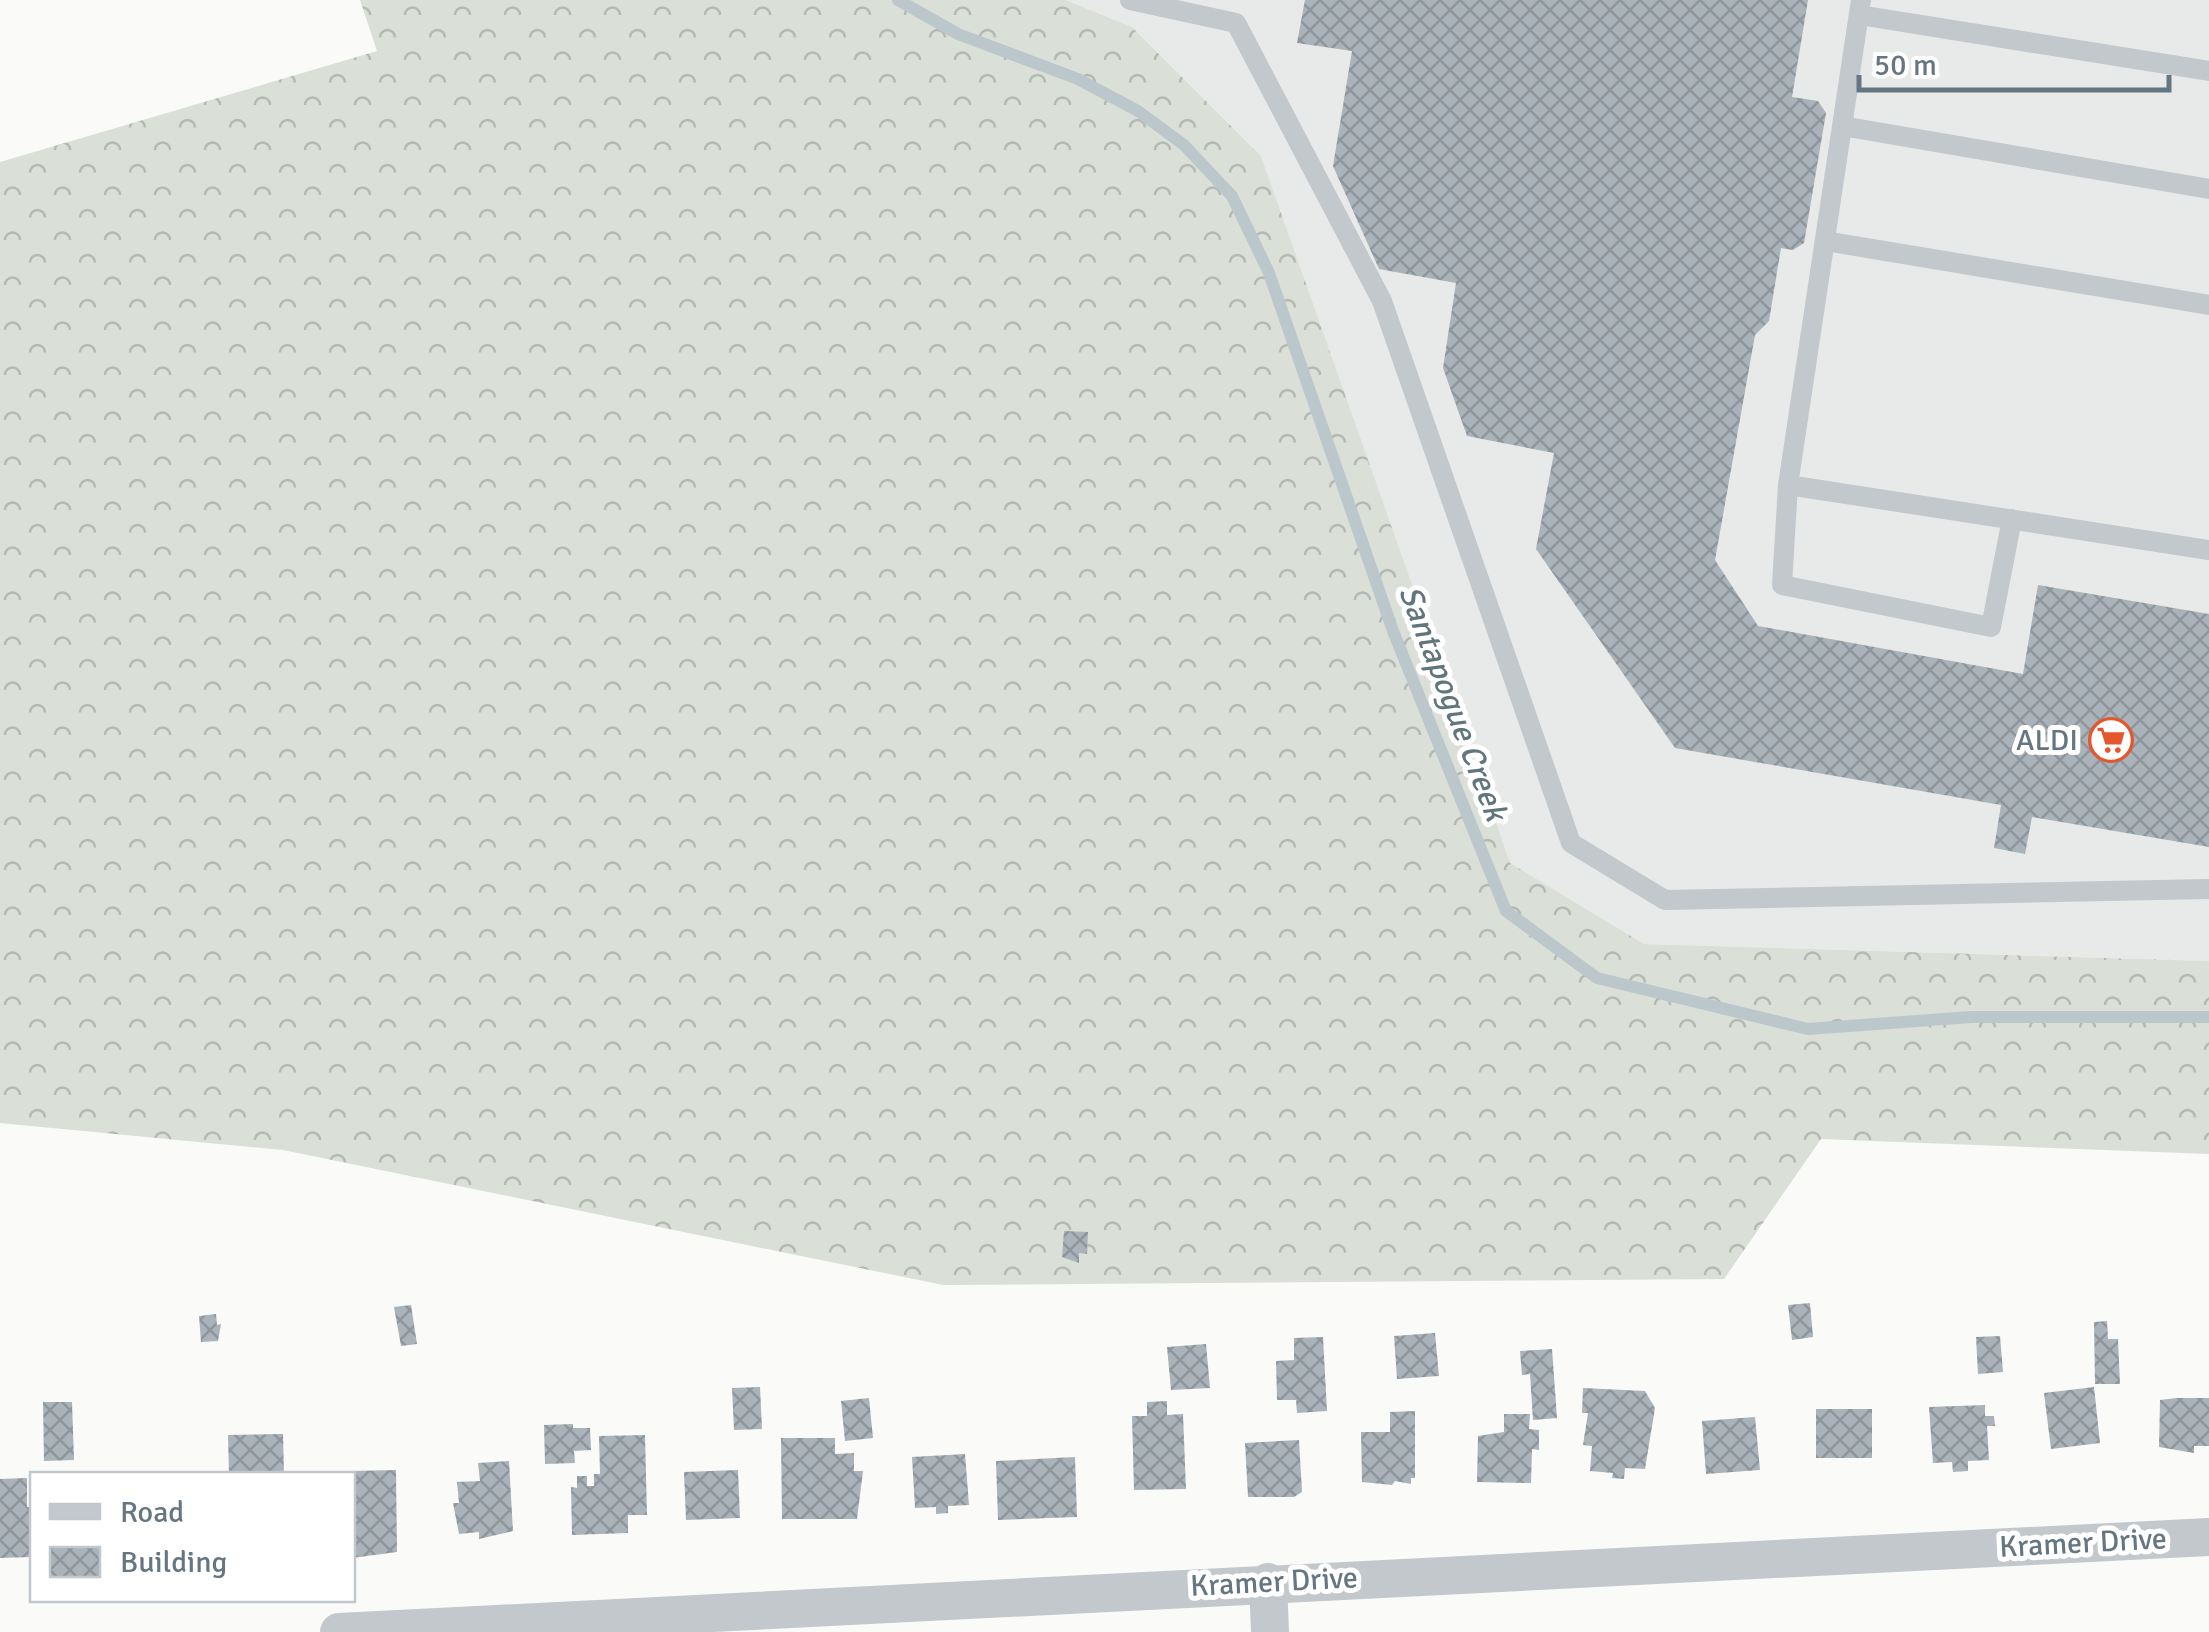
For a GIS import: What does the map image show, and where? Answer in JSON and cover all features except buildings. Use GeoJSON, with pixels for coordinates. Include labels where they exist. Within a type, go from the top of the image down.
{"type":"FeatureCollection","features":[{"type":"Feature","properties":{"kind":"street","name":"Kramer Drive"},"geometry":{"type":"LineString","coordinates":[[340,1632],[2209,1536]]}},
{"type":"Feature","properties":{"kind":"street"},"geometry":{"type":"LineString","coordinates":[[1268,1582],[1270,1632]]}},
{"type":"Feature","properties":{"kind":"lane"},"geometry":{"type":"LineString","coordinates":[[1130,0],[1236,24],[1373,284],[1570,843],[1664,900],[2209,889]]}},
{"type":"Feature","properties":{"kind":"lane"},"geometry":{"type":"LineString","coordinates":[[2012,520],[1991,628],[1782,585],[1788,485],[1860,8],[2209,72]]}},
{"type":"Feature","properties":{"kind":"lane"},"geometry":{"type":"LineString","coordinates":[[1842,126],[2209,189]]}},
{"type":"Feature","properties":{"kind":"lane"},"geometry":{"type":"LineString","coordinates":[[1825,241],[2209,305]]}},
{"type":"Feature","properties":{"kind":"lane"},"geometry":{"type":"LineString","coordinates":[[1788,485],[2209,550]]}},
{"type":"Feature","properties":{"kind":"shaded area"},"geometry":{"type":"Polygon","coordinates":[[[1066,0],[2209,0],[2209,961],[1644,944],[1509,863],[1261,156],[1132,27],[1066,0]]]}},
{"type":"Feature","properties":{"kind":"green space"},"geometry":{"type":"Polygon","coordinates":[[[360,0],[1066,0],[1132,27],[1261,156],[1510,863],[1644,944],[2209,961],[2209,1154],[1821,1139],[1724,1279],[943,1285],[283,1150],[0,1123],[0,162],[377,51],[360,0]]]}},
{"type":"Feature","properties":{"kind":"waterway","name":"Santapogue Creek"},"geometry":{"type":"LineString","coordinates":[[898,0],[958,34],[1078,79],[1138,111],[1184,145],[1232,196],[1269,273],[1393,631],[1506,911],[1597,978],[1808,1029],[1971,1017],[2209,1017]]}},
{"type":"Feature","properties":{"kind":"place","name":"ALDI"},"geometry":{"type":"Point","coordinates":[2111,740]}}]}
